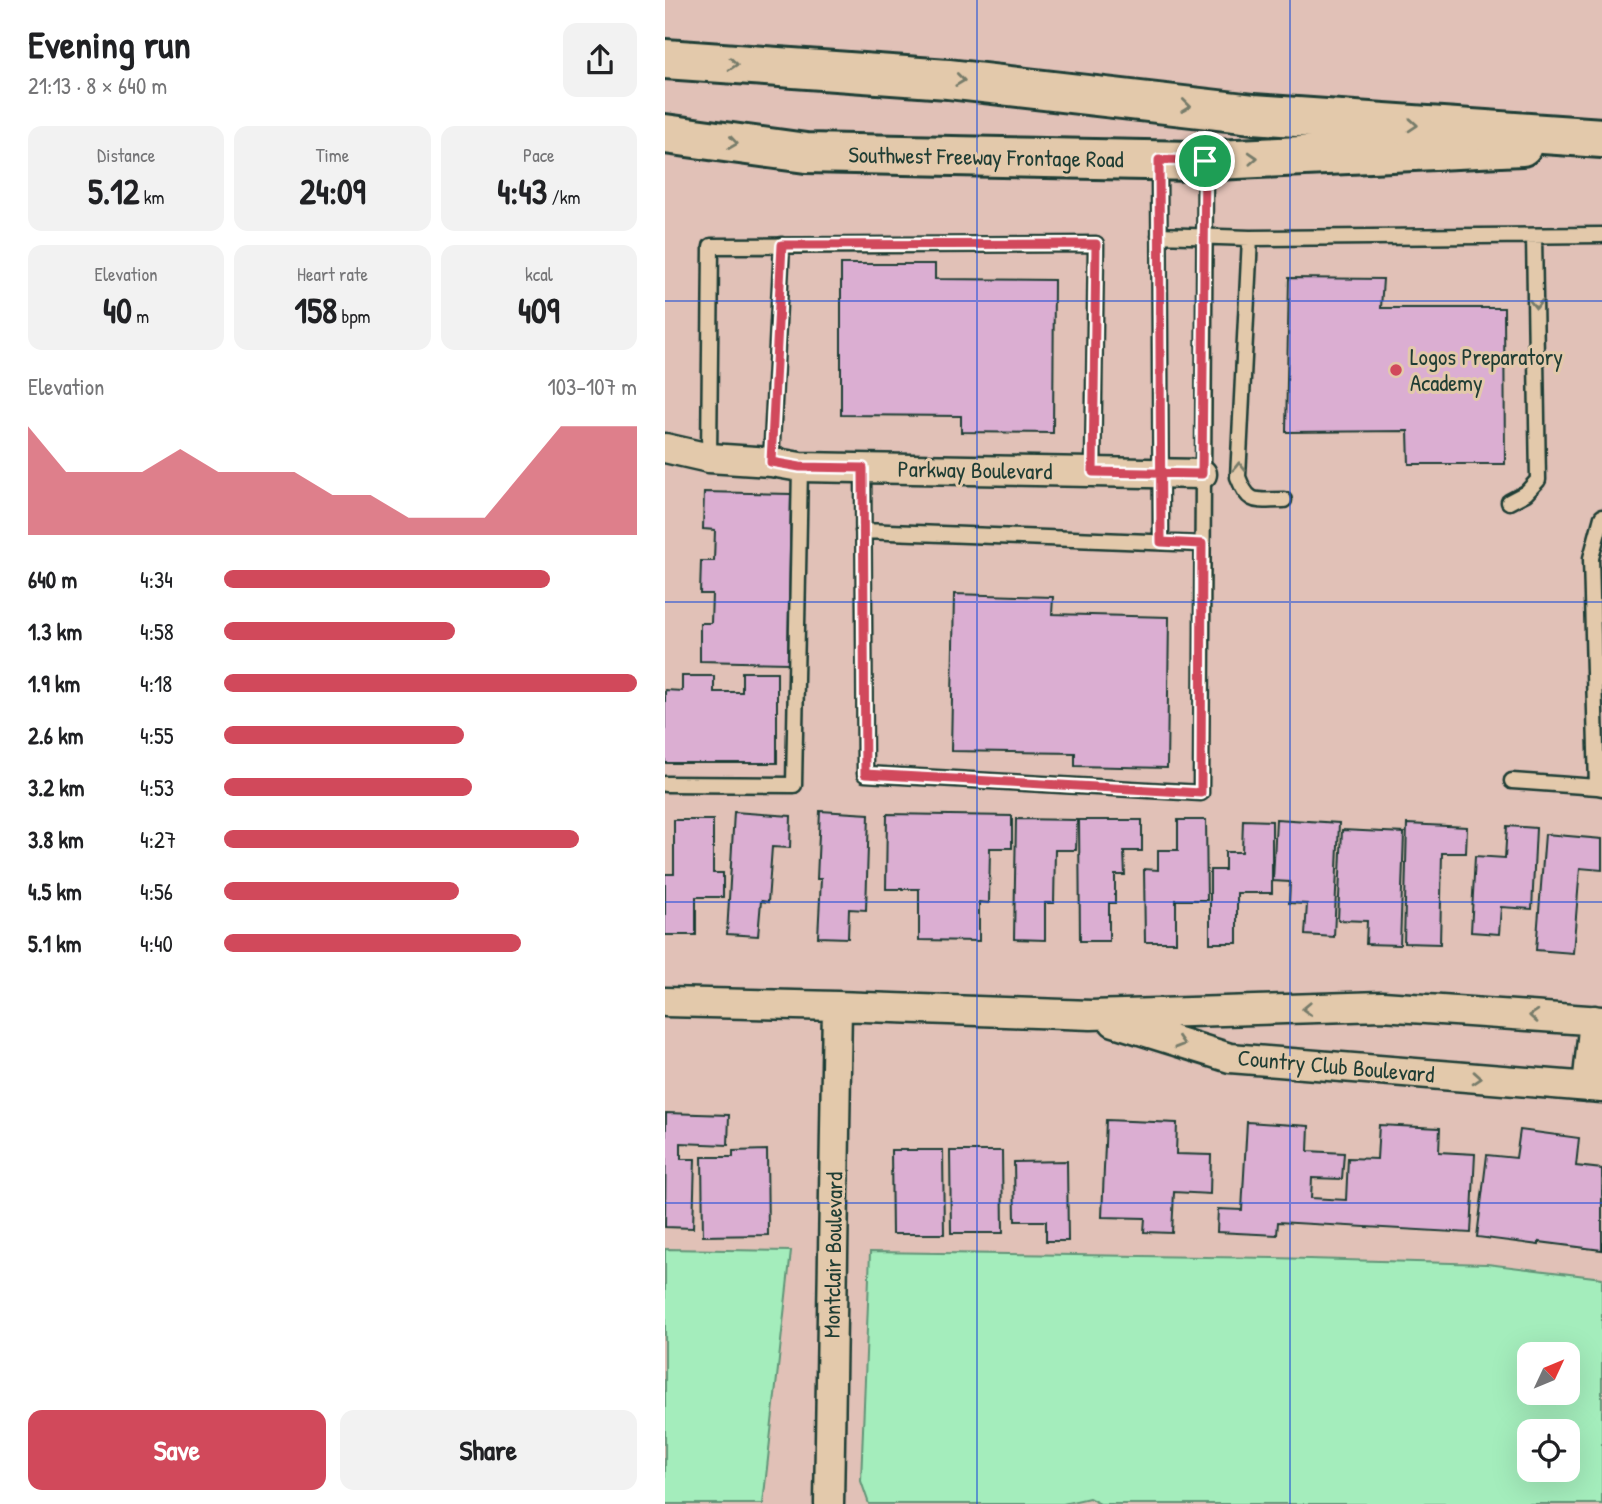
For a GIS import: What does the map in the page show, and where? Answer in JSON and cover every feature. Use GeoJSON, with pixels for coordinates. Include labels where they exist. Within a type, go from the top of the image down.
{"type":"FeatureCollection","features":[{"type":"Feature","properties":{"kind":"main road"},"geometry":{"type":"LineString","coordinates":[[665,60],[948,79],[1253,114],[1602,140]]}},
{"type":"Feature","properties":{"kind":"main road","name":"Southwest Freeway Frontage Road"},"geometry":{"type":"LineString","coordinates":[[665,134],[806,153],[1205,161],[1602,140]]}},
{"type":"Feature","properties":{"kind":"street","name":"Parkway Boulevard"},"geometry":{"type":"LineString","coordinates":[[665,448],[709,458],[771,462],[800,467],[1202,474]]}},
{"type":"Feature","properties":{"kind":"street","name":"Country Club Boulevard"},"geometry":{"type":"LineString","coordinates":[[665,1002],[1091,1015],[1382,1006],[1598,1021],[1595,1087],[1230,1058],[1091,1015]]}},
{"type":"Feature","properties":{"kind":"street","name":"Montclair Boulevard"},"geometry":{"type":"LineString","coordinates":[[829,1504],[837,1006]]}},
{"type":"Feature","properties":{"kind":"lane"},"geometry":{"type":"LineString","coordinates":[[1159,160],[1161,542]]}},
{"type":"Feature","properties":{"kind":"lane"},"geometry":{"type":"LineString","coordinates":[[863,468],[865,774],[1201,793],[1205,161]]}},
{"type":"Feature","properties":{"kind":"lane"},"geometry":{"type":"LineString","coordinates":[[1159,236],[1250,238],[1602,235]]}},
{"type":"Feature","properties":{"kind":"lane"},"geometry":{"type":"LineString","coordinates":[[1509,502],[1526,493],[1538,480],[1534,236]]}},
{"type":"Feature","properties":{"kind":"lane"},"geometry":{"type":"LineString","coordinates":[[1250,238],[1238,477],[1244,493],[1253,500],[1283,500]]}},
{"type":"Feature","properties":{"kind":"lane"},"geometry":{"type":"LineString","coordinates":[[709,458],[711,246],[1096,244],[1093,472]]}},
{"type":"Feature","properties":{"kind":"lane"},"geometry":{"type":"LineString","coordinates":[[771,462],[782,245]]}},
{"type":"Feature","properties":{"kind":"lane"},"geometry":{"type":"LineString","coordinates":[[665,784],[794,785],[800,467]]}},
{"type":"Feature","properties":{"kind":"lane"},"geometry":{"type":"LineString","coordinates":[[1512,780],[1600,788],[1591,558],[1602,517]]}},
{"type":"Feature","properties":{"kind":"lane"},"geometry":{"type":"LineString","coordinates":[[863,531],[1202,544]]}},
{"type":"Feature","properties":{"kind":"green space"},"geometry":{"type":"Polygon","coordinates":[[[665,1249],[791,1251],[763,1504],[665,1504],[665,1249]]]}},
{"type":"Feature","properties":{"kind":"green space"},"geometry":{"type":"Polygon","coordinates":[[[870,1252],[1487,1264],[1602,1278],[1602,1504],[1100,1504],[1089,1498],[1063,1504],[869,1504],[861,1481],[870,1252]]]}},
{"type":"Feature","properties":{"kind":"building"},"geometry":{"type":"Polygon","coordinates":[[[841,264],[935,264],[935,279],[1054,280],[1053,433],[961,432],[961,416],[841,415],[841,264]]]}},
{"type":"Feature","properties":{"kind":"building","name":"Logos Preparatory Academy"},"geometry":{"type":"Polygon","coordinates":[[[1289,278],[1383,279],[1381,308],[1504,308],[1505,464],[1409,464],[1408,431],[1286,432],[1289,278]]]}},
{"type":"Feature","properties":{"kind":"building"},"geometry":{"type":"Polygon","coordinates":[[[704,492],[791,494],[788,663],[700,661],[700,623],[711,623],[712,594],[700,594],[701,561],[714,561],[715,530],[703,529],[704,492]]]}},
{"type":"Feature","properties":{"kind":"building"},"geometry":{"type":"Polygon","coordinates":[[[954,594],[1053,597],[1052,614],[1169,617],[1167,768],[1075,766],[1075,753],[951,751],[954,594]]]}},
{"type":"Feature","properties":{"kind":"building"},"geometry":{"type":"Polygon","coordinates":[[[742,672],[777,672],[777,763],[665,763],[665,690],[682,691],[682,676],[714,676],[714,692],[742,692],[742,672]]]}},
{"type":"Feature","properties":{"kind":"building"},"geometry":{"type":"Polygon","coordinates":[[[820,811],[869,814],[866,910],[849,909],[848,938],[818,937],[820,811]]]}},
{"type":"Feature","properties":{"kind":"building"},"geometry":{"type":"Polygon","coordinates":[[[734,812],[791,816],[790,848],[772,847],[768,902],[761,901],[758,936],[727,934],[734,812]]]}},
{"type":"Feature","properties":{"kind":"building"},"geometry":{"type":"Polygon","coordinates":[[[887,814],[1012,816],[1012,848],[990,848],[989,903],[979,902],[979,941],[919,940],[919,889],[886,889],[887,814]]]}},
{"type":"Feature","properties":{"kind":"building"},"geometry":{"type":"Polygon","coordinates":[[[1016,819],[1077,820],[1076,850],[1055,850],[1054,903],[1045,903],[1045,940],[1014,939],[1016,819]]]}},
{"type":"Feature","properties":{"kind":"building"},"geometry":{"type":"Polygon","coordinates":[[[1276,819],[1339,823],[1334,937],[1305,935],[1307,904],[1289,903],[1290,882],[1273,881],[1276,819]]]}},
{"type":"Feature","properties":{"kind":"building"},"geometry":{"type":"Polygon","coordinates":[[[674,820],[713,820],[713,873],[723,873],[723,897],[696,897],[696,935],[665,935],[665,874],[674,874],[674,820]]]}},
{"type":"Feature","properties":{"kind":"building"},"geometry":{"type":"Polygon","coordinates":[[[1079,820],[1142,820],[1142,851],[1124,851],[1125,875],[1115,875],[1115,903],[1109,903],[1109,941],[1080,941],[1079,820]]]}},
{"type":"Feature","properties":{"kind":"building"},"geometry":{"type":"Polygon","coordinates":[[[1178,820],[1206,820],[1207,900],[1176,900],[1176,942],[1145,942],[1144,869],[1158,870],[1158,850],[1178,850],[1178,820]]]}},
{"type":"Feature","properties":{"kind":"building"},"geometry":{"type":"Polygon","coordinates":[[[1243,820],[1272,821],[1272,893],[1237,893],[1237,943],[1210,943],[1210,870],[1225,870],[1225,852],[1242,852],[1243,820]]]}},
{"type":"Feature","properties":{"kind":"building"},"geometry":{"type":"Polygon","coordinates":[[[1407,824],[1467,827],[1466,853],[1442,853],[1440,944],[1404,943],[1407,824]]]}},
{"type":"Feature","properties":{"kind":"building"},"geometry":{"type":"Polygon","coordinates":[[[1507,826],[1536,828],[1532,909],[1501,907],[1499,934],[1471,932],[1475,856],[1505,858],[1507,826]]]}},
{"type":"Feature","properties":{"kind":"building"},"geometry":{"type":"Polygon","coordinates":[[[1342,830],[1404,833],[1400,945],[1366,944],[1367,921],[1338,920],[1342,830]]]}},
{"type":"Feature","properties":{"kind":"building"},"geometry":{"type":"Polygon","coordinates":[[[1545,834],[1602,839],[1602,870],[1580,868],[1573,953],[1536,950],[1545,834]]]}},
{"type":"Feature","properties":{"kind":"building"},"geometry":{"type":"Polygon","coordinates":[[[666,1113],[729,1115],[728,1145],[681,1143],[681,1159],[695,1159],[693,1228],[665,1227],[666,1113]]]}},
{"type":"Feature","properties":{"kind":"building"},"geometry":{"type":"Polygon","coordinates":[[[1106,1120],[1177,1123],[1176,1154],[1211,1155],[1210,1194],[1174,1192],[1172,1233],[1144,1232],[1145,1218],[1102,1217],[1106,1120]]]}},
{"type":"Feature","properties":{"kind":"building"},"geometry":{"type":"Polygon","coordinates":[[[1247,1122],[1309,1126],[1308,1151],[1344,1153],[1342,1179],[1312,1178],[1311,1198],[1346,1200],[1348,1158],[1377,1159],[1379,1125],[1440,1128],[1439,1152],[1475,1154],[1471,1233],[1278,1222],[1277,1235],[1217,1232],[1218,1209],[1242,1210],[1247,1122]]]}},
{"type":"Feature","properties":{"kind":"building"},"geometry":{"type":"Polygon","coordinates":[[[1520,1130],[1579,1138],[1576,1166],[1602,1169],[1602,1250],[1477,1237],[1487,1155],[1516,1158],[1520,1130]]]}},
{"type":"Feature","properties":{"kind":"building"},"geometry":{"type":"Polygon","coordinates":[[[767,1150],[768,1235],[703,1236],[702,1157],[733,1157],[733,1151],[767,1150]]]}},
{"type":"Feature","properties":{"kind":"building"},"geometry":{"type":"Polygon","coordinates":[[[891,1150],[943,1150],[944,1234],[892,1234],[891,1150]]]}},
{"type":"Feature","properties":{"kind":"building"},"geometry":{"type":"Polygon","coordinates":[[[950,1151],[1002,1151],[1003,1233],[951,1233],[950,1151]]]}},
{"type":"Feature","properties":{"kind":"building"},"geometry":{"type":"Polygon","coordinates":[[[1067,1161],[1068,1241],[1046,1241],[1046,1221],[1015,1221],[1014,1162],[1067,1161]]]}},
{"type":"Feature","properties":{"kind":"place","name":"Logos Preparatory Academy"},"geometry":{"type":"Point","coordinates":[1396,370]}},
{"type":"Feature","properties":{"kind":"route"},"geometry":{"type":"LineString","coordinates":[[1205,161],[1159,160],[1161,474],[1161,542],[1202,544],[1201,793],[865,774],[863,468],[800,467],[771,462],[782,245],[1096,244],[1093,472],[1161,474],[1202,474],[1205,161]]}}]}
